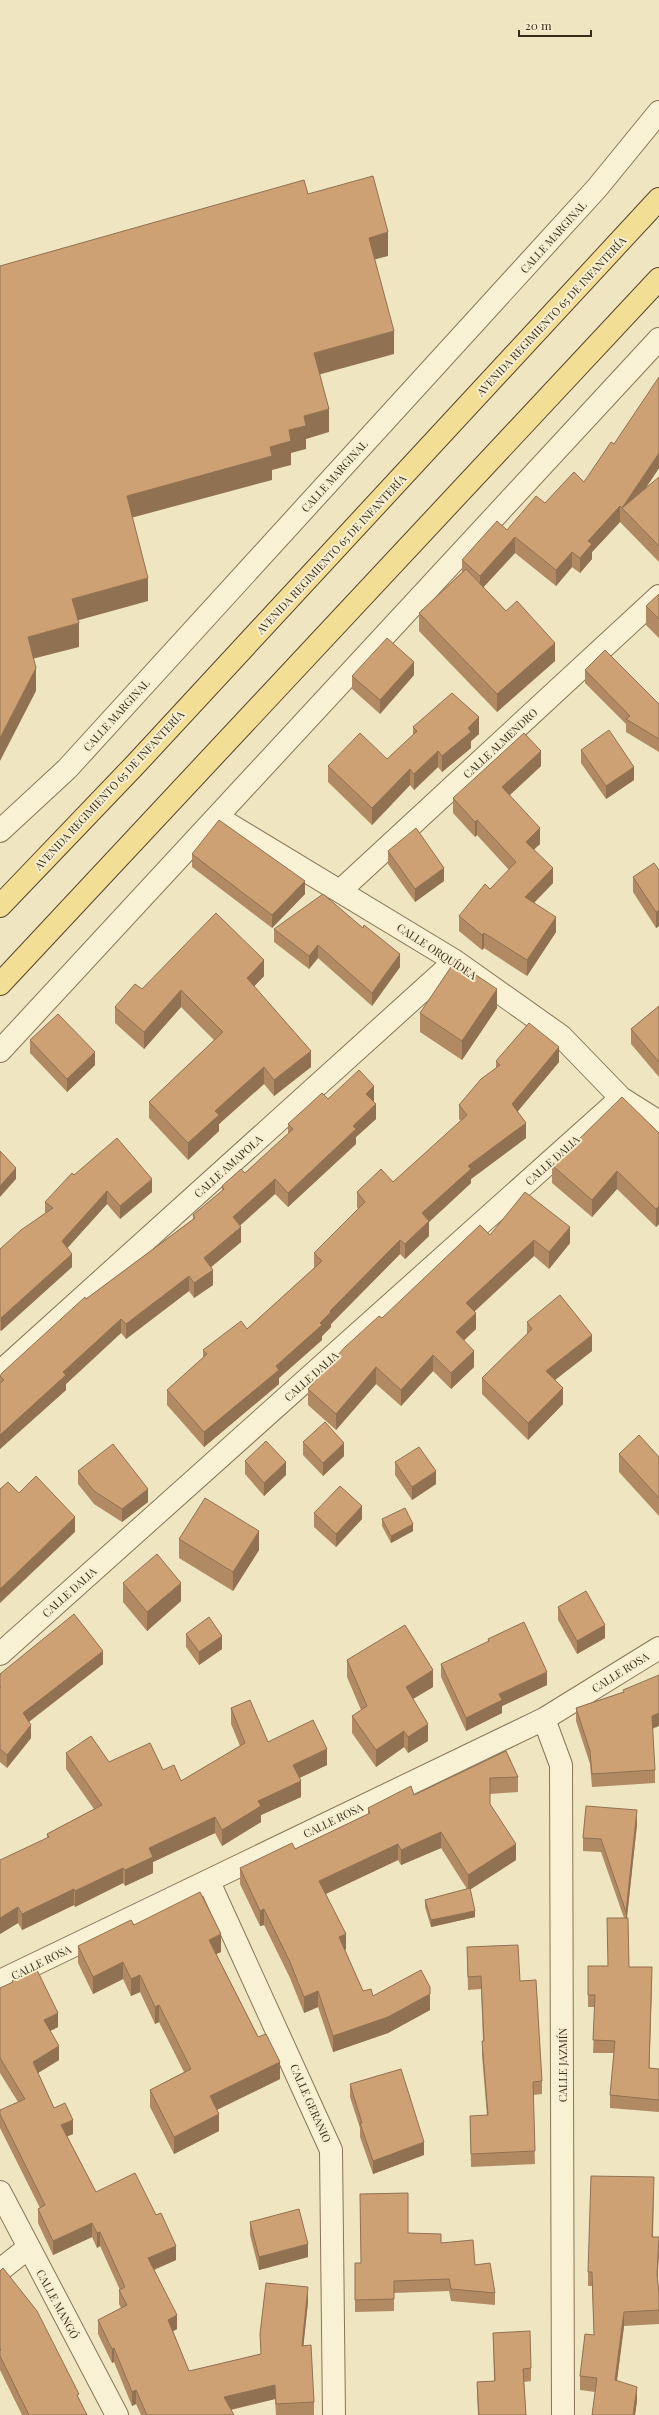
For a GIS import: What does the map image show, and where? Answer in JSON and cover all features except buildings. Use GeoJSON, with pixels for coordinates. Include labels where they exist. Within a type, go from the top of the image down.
{"type":"FeatureCollection","features":[{"type":"Feature","properties":{"kind":"main road","name":"AVENIDA REGIMIENTO 65 DE INFANTERÍA"},"geometry":{"type":"LineString","coordinates":[[0,906],[134,766],[659,199]]}},
{"type":"Feature","properties":{"kind":"main road"},"geometry":{"type":"LineString","coordinates":[[0,984],[659,279]]}},
{"type":"Feature","properties":{"kind":"street","name":"CALLE MARGINAL"},"geometry":{"type":"LineString","coordinates":[[0,831],[67,769],[597,188],[659,112]]}},
{"type":"Feature","properties":{"kind":"street"},"geometry":{"type":"LineString","coordinates":[[0,1051],[659,339]]}},
{"type":"Feature","properties":{"kind":"street","name":"CALLE ALMENDRO"},"geometry":{"type":"LineString","coordinates":[[341,890],[659,596]]}},
{"type":"Feature","properties":{"kind":"street","name":"CALLE ORQUÍDEA"},"geometry":{"type":"LineString","coordinates":[[217,817],[341,890],[455,961],[561,1036],[621,1098],[659,1122]]}},
{"type":"Feature","properties":{"kind":"street","name":"CALLE AMAPOLA"},"geometry":{"type":"LineString","coordinates":[[0,1372],[455,961]]}},
{"type":"Feature","properties":{"kind":"street","name":"CALLE DALIA"},"geometry":{"type":"LineString","coordinates":[[0,1654],[621,1098]]}},
{"type":"Feature","properties":{"kind":"street","name":"CALLE ROSA"},"geometry":{"type":"LineString","coordinates":[[0,1981],[209,1882],[544,1719],[659,1648]]}},
{"type":"Feature","properties":{"kind":"street","name":"CALLE JAZMÍN"},"geometry":{"type":"LineString","coordinates":[[544,1719],[561,1765],[563,2415]]}},
{"type":"Feature","properties":{"kind":"street","name":"CALLE GERANIO"},"geometry":{"type":"LineString","coordinates":[[209,1882],[332,2150],[334,2415]]}},
{"type":"Feature","properties":{"kind":"street","name":"CALLE MANGÓ"},"geometry":{"type":"LineString","coordinates":[[0,2192],[28,2248],[117,2415]]}},
{"type":"Feature","properties":{"kind":"street"},"geometry":{"type":"LineString","coordinates":[[0,2270],[28,2248]]}}]}
